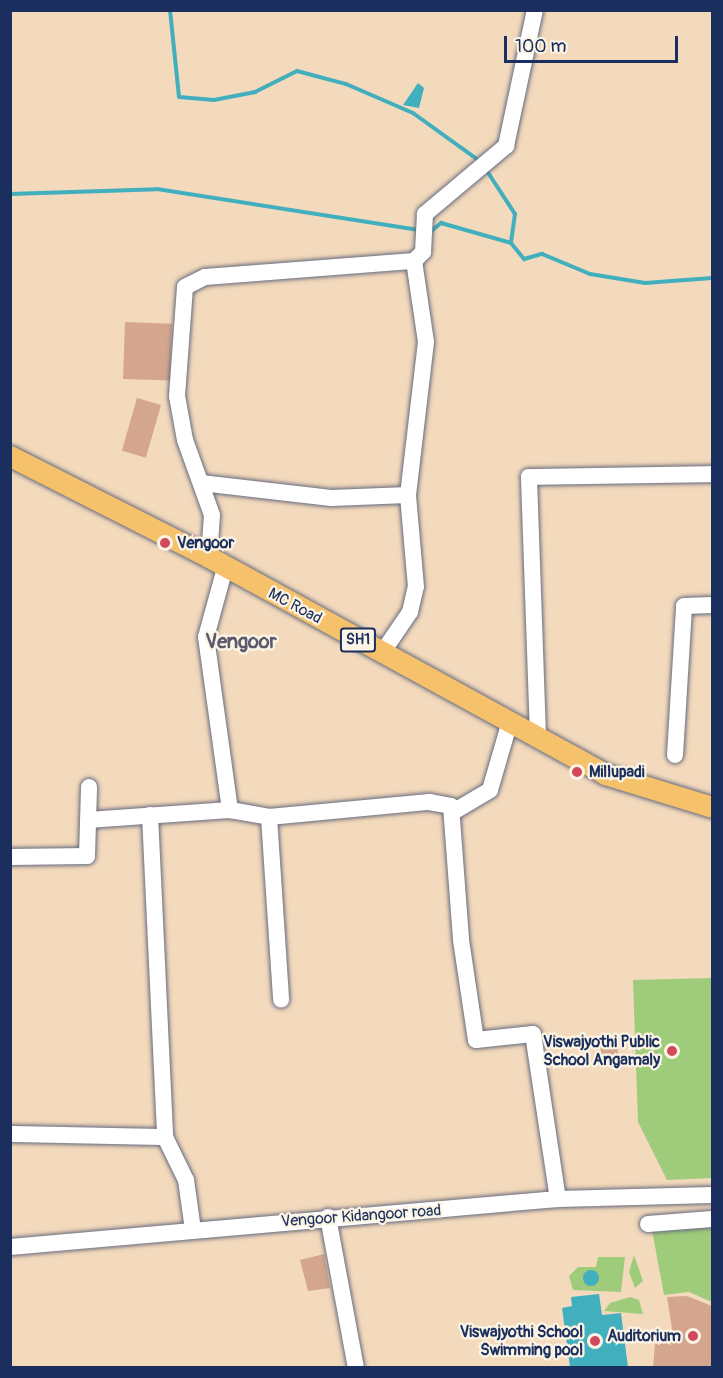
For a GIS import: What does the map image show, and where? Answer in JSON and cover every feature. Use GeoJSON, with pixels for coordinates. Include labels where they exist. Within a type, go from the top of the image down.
{"type":"FeatureCollection","features":[{"type":"Feature","properties":{"kind":"main road","name":"MC Road"},"geometry":{"type":"LineString","coordinates":[[10,456],[217,562],[382,653],[626,782],[712,807]]}},
{"type":"Feature","properties":{"kind":"street"},"geometry":{"type":"LineString","coordinates":[[230,810],[206,637],[217,562],[212,515],[177,396],[185,287],[205,278],[414,261],[423,252],[426,214],[506,146],[535,10]]}},
{"type":"Feature","properties":{"kind":"street"},"geometry":{"type":"LineString","coordinates":[[382,653],[411,612],[416,587],[408,495],[426,342],[414,261]]}},
{"type":"Feature","properties":{"kind":"street"},"geometry":{"type":"LineString","coordinates":[[538,736],[529,477],[712,474]]}},
{"type":"Feature","properties":{"kind":"street"},"geometry":{"type":"LineString","coordinates":[[201,483],[331,498],[408,495]]}},
{"type":"Feature","properties":{"kind":"street"},"geometry":{"type":"LineString","coordinates":[[675,755],[684,606],[712,605]]}},
{"type":"Feature","properties":{"kind":"street"},"geometry":{"type":"LineString","coordinates":[[453,812],[490,790],[510,721]]}},
{"type":"Feature","properties":{"kind":"street"},"geometry":{"type":"LineString","coordinates":[[10,857],[87,856],[89,787]]}},
{"type":"Feature","properties":{"kind":"street"},"geometry":{"type":"LineString","coordinates":[[88,820],[230,810],[269,816],[444,802],[453,812],[461,940],[476,1040],[534,1035],[558,1199]]}},
{"type":"Feature","properties":{"kind":"street"},"geometry":{"type":"LineString","coordinates":[[150,815],[165,1137],[186,1180],[193,1230]]}},
{"type":"Feature","properties":{"kind":"street"},"geometry":{"type":"LineString","coordinates":[[269,816],[281,1000]]}},
{"type":"Feature","properties":{"kind":"street"},"geometry":{"type":"LineString","coordinates":[[10,1134],[165,1137]]}},
{"type":"Feature","properties":{"kind":"street","name":"Vengoor Kidangoor road"},"geometry":{"type":"LineString","coordinates":[[10,1247],[328,1217],[558,1199],[712,1195]]}},
{"type":"Feature","properties":{"kind":"street"},"geometry":{"type":"LineString","coordinates":[[643,1197],[646,1225],[712,1219]]}},
{"type":"Feature","properties":{"kind":"street"},"geometry":{"type":"LineString","coordinates":[[328,1217],[356,1368]]}},
{"type":"Feature","properties":{"kind":"green space","name":"Viswajyothi Public School Angamaly"},"geometry":{"type":"Polygon","coordinates":[[[712,978],[712,1178],[667,1180],[638,1122],[633,980],[712,978]]]}},
{"type":"Feature","properties":{"kind":"green space"},"geometry":{"type":"Polygon","coordinates":[[[712,1223],[712,1302],[689,1292],[664,1295],[652,1230],[712,1223]]]}},
{"type":"Feature","properties":{"kind":"green space"},"geometry":{"type":"Polygon","coordinates":[[[634,1255],[643,1281],[635,1288],[629,1272],[634,1255]]]}},
{"type":"Feature","properties":{"kind":"green space"},"geometry":{"type":"Polygon","coordinates":[[[598,1257],[625,1257],[621,1292],[573,1290],[569,1276],[578,1267],[596,1267],[598,1257]]]}},
{"type":"Feature","properties":{"kind":"green space"},"geometry":{"type":"Polygon","coordinates":[[[630,1297],[639,1300],[643,1314],[604,1311],[610,1303],[630,1297]]]}},
{"type":"Feature","properties":{"kind":"water"},"geometry":{"type":"Polygon","coordinates":[[[418,83],[424,88],[419,108],[403,105],[418,83]]]}},
{"type":"Feature","properties":{"kind":"water"},"geometry":{"type":"Polygon","coordinates":[[[588,1270],[594,1270],[599,1278],[597,1284],[588,1286],[583,1281],[583,1275],[588,1270]]]}},
{"type":"Feature","properties":{"kind":"water","name":"Viswajyothi School Swimming pool"},"geometry":{"type":"Polygon","coordinates":[[[599,1294],[602,1315],[621,1313],[628,1367],[570,1367],[562,1308],[572,1306],[571,1297],[599,1294]]]}},
{"type":"Feature","properties":{"kind":"building"},"geometry":{"type":"Polygon","coordinates":[[[125,322],[172,324],[170,381],[123,379],[125,322]]]}},
{"type":"Feature","properties":{"kind":"building"},"geometry":{"type":"Polygon","coordinates":[[[137,398],[161,405],[146,458],[122,451],[137,398]]]}},
{"type":"Feature","properties":{"kind":"building"},"geometry":{"type":"Polygon","coordinates":[[[617,1039],[619,1066],[602,1067],[600,1040],[617,1039]]]}},
{"type":"Feature","properties":{"kind":"building"},"geometry":{"type":"Polygon","coordinates":[[[324,1254],[330,1288],[308,1291],[300,1260],[324,1254]]]}},
{"type":"Feature","properties":{"kind":"building","name":"Auditorium"},"geometry":{"type":"Polygon","coordinates":[[[687,1296],[712,1306],[712,1368],[653,1368],[655,1344],[674,1341],[667,1297],[687,1296]]]}},
{"type":"Feature","properties":{"kind":"waterway"},"geometry":{"type":"LineString","coordinates":[[170,10],[179,97],[214,100],[255,92],[297,71],[346,84],[413,113],[481,162]]}},
{"type":"Feature","properties":{"kind":"waterway"},"geometry":{"type":"LineString","coordinates":[[485,168],[515,214],[511,243],[524,259],[542,254],[590,274],[645,283],[712,278]]}},
{"type":"Feature","properties":{"kind":"waterway"},"geometry":{"type":"LineString","coordinates":[[10,194],[157,189],[419,230]]}},
{"type":"Feature","properties":{"kind":"waterway"},"geometry":{"type":"LineString","coordinates":[[429,233],[441,223],[511,243]]}},
{"type":"Feature","properties":{"kind":"place","name":"Vengoor"},"geometry":{"type":"Point","coordinates":[165,543]}},
{"type":"Feature","properties":{"kind":"place","name":"Millupadi"},"geometry":{"type":"Point","coordinates":[577,772]}},
{"type":"Feature","properties":{"kind":"place","name":"Viswajyothi Public School Angamaly"},"geometry":{"type":"Point","coordinates":[672,1051]}},
{"type":"Feature","properties":{"kind":"place","name":"Auditorium"},"geometry":{"type":"Point","coordinates":[693,1336]}},
{"type":"Feature","properties":{"kind":"place","name":"Viswajyothi School Swimming pool"},"geometry":{"type":"Point","coordinates":[595,1341]}},
{"type":"Feature","properties":{"kind":"district","name":"Vengoor"},"geometry":{"type":"Point","coordinates":[241,641]}}]}
